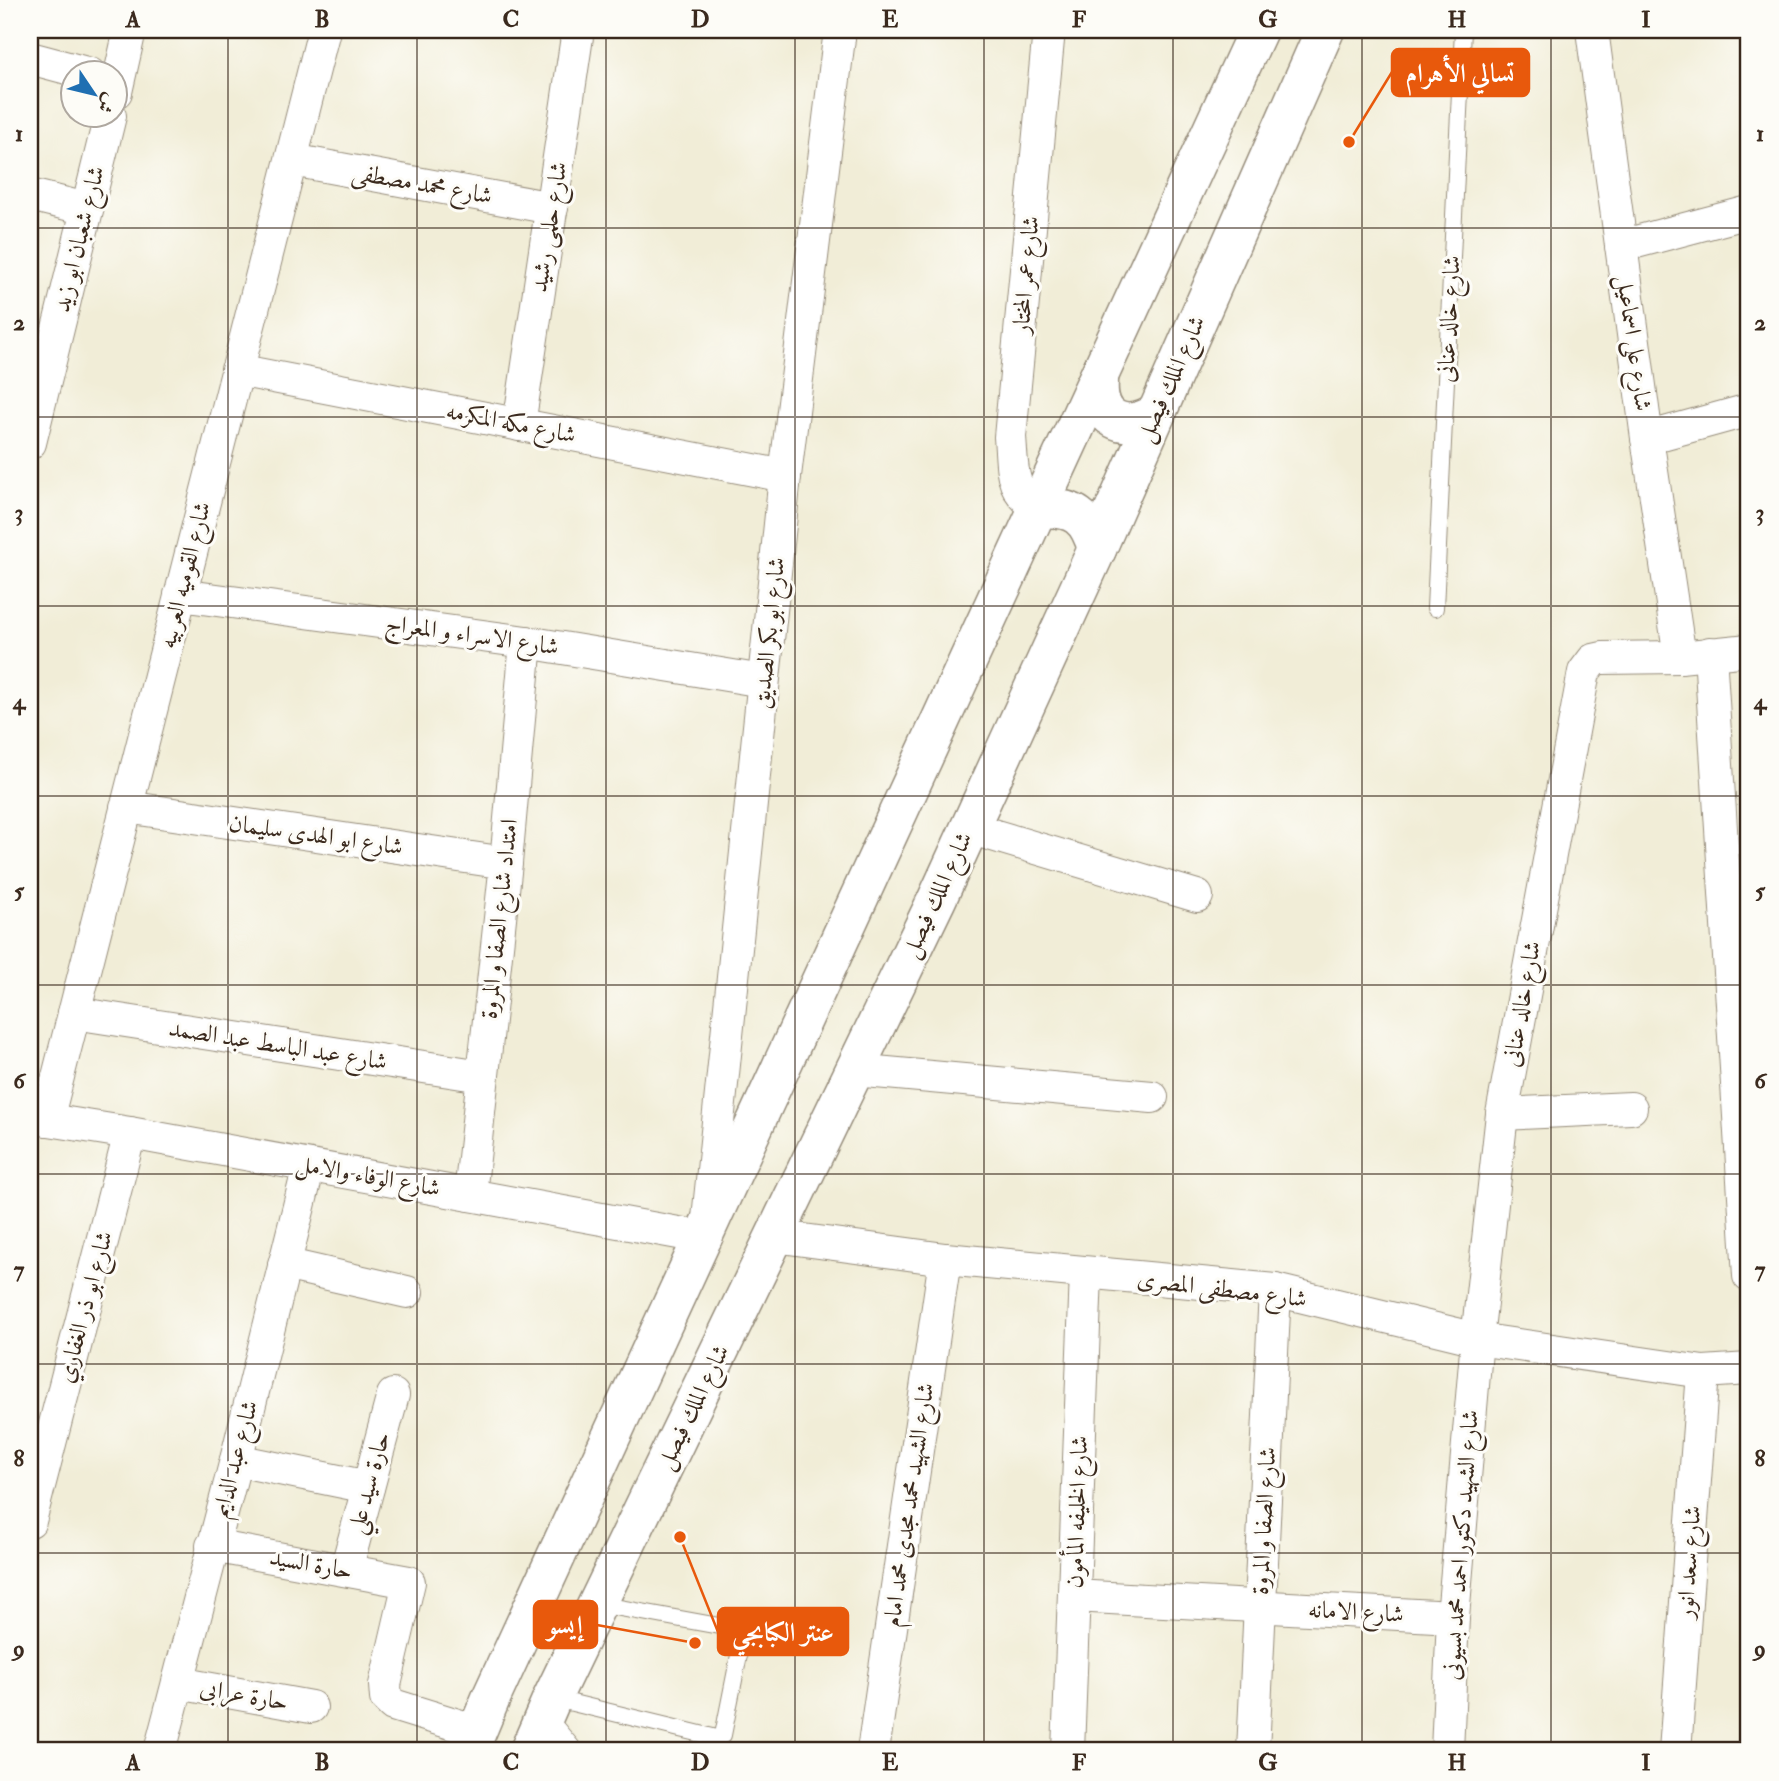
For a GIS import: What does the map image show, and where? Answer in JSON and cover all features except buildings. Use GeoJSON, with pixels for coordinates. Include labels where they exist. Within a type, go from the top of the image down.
{"type":"FeatureCollection","features":[{"type":"Feature","properties":{"kind":"main road"},"geometry":{"type":"LineString","coordinates":[[473,1741],[1258,30]]}},
{"type":"Feature","properties":{"kind":"main road","name":"شارع الملك فيصل"},"geometry":{"type":"LineString","coordinates":[[541,1724],[969,828],[1097,549],[1325,30]]}},
{"type":"Feature","properties":{"kind":"main road"},"geometry":{"type":"LineString","coordinates":[[1099,381],[1098,396],[1103,410],[1114,419],[1128,424],[1155,414]]}},
{"type":"Feature","properties":{"kind":"main road"},"geometry":{"type":"LineString","coordinates":[[1040,509],[1060,507],[1079,515],[1092,530],[1097,549]]}},
{"type":"Feature","properties":{"kind":"street"},"geometry":{"type":"LineString","coordinates":[[118,60],[130,30]]}},
{"type":"Feature","properties":{"kind":"street","name":"شارع القوميه العربيه"},"geometry":{"type":"LineString","coordinates":[[39,1119],[74,1013],[324,30]]}},
{"type":"Feature","properties":{"kind":"street","name":"شارع حلمى رشيد"},"geometry":{"type":"LineString","coordinates":[[519,425],[579,30]]}},
{"type":"Feature","properties":{"kind":"street","name":"شارع ابو بكر الصديق"},"geometry":{"type":"LineString","coordinates":[[706,1238],[785,476],[840,30]]}},
{"type":"Feature","properties":{"kind":"street","name":"شارع عمر المختار"},"geometry":{"type":"LineString","coordinates":[[1040,509],[1025,500],[1018,489],[1013,475],[1010,437],[1049,30]]}},
{"type":"Feature","properties":{"kind":"street","name":"شارع على اسماعيل"},"geometry":{"type":"LineString","coordinates":[[1592,30],[1647,438],[1695,655],[1749,1276]]}},
{"type":"Feature","properties":{"kind":"street"},"geometry":{"type":"LineString","coordinates":[[30,58],[60,67]]}},
{"type":"Feature","properties":{"kind":"street","name":"شارع شعبان ابو زيد"},"geometry":{"type":"LineString","coordinates":[[30,443],[39,359],[87,209],[107,130]]}},
{"type":"Feature","properties":{"kind":"street","name":"شارع محمد مصطفى"},"geometry":{"type":"LineString","coordinates":[[292,160],[552,208]]}},
{"type":"Feature","properties":{"kind":"street"},"geometry":{"type":"LineString","coordinates":[[30,195],[87,209]]}},
{"type":"Feature","properties":{"kind":"street"},"geometry":{"type":"LineString","coordinates":[[1621,246],[1749,212]]}},
{"type":"Feature","properties":{"kind":"street","name":"شارع مكه المكرمه"},"geometry":{"type":"LineString","coordinates":[[237,370],[785,476]]}},
{"type":"Feature","properties":{"kind":"street"},"geometry":{"type":"LineString","coordinates":[[1647,438],[1749,410]]}},
{"type":"Feature","properties":{"kind":"street","name":"شارع الاسراء و المعراج"},"geometry":{"type":"LineString","coordinates":[[180,595],[526,642],[763,681]]}},
{"type":"Feature","properties":{"kind":"street","name":"امتداد شارع الصفا و المروة"},"geometry":{"type":"LineString","coordinates":[[470,1195],[506,863],[526,642]]}},
{"type":"Feature","properties":{"kind":"street"},"geometry":{"type":"LineString","coordinates":[[1695,655],[1749,650]]}},
{"type":"Feature","properties":{"kind":"street","name":"شارع خالد عنانى"},"geometry":{"type":"LineString","coordinates":[[1478,1339],[1502,1114],[1584,672],[1593,660],[1602,657],[1695,655]]}},
{"type":"Feature","properties":{"kind":"street","name":"شارع ابو الهدى سليمان"},"geometry":{"type":"LineString","coordinates":[[126,807],[506,863]]}},
{"type":"Feature","properties":{"kind":"street"},"geometry":{"type":"LineString","coordinates":[[969,828],[1197,895]]}},
{"type":"Feature","properties":{"kind":"street","name":"شارع عبد الباسط عبد الصمد"},"geometry":{"type":"LineString","coordinates":[[74,1013],[482,1076]]}},
{"type":"Feature","properties":{"kind":"street"},"geometry":{"type":"LineString","coordinates":[[854,1070],[1152,1097]]}},
{"type":"Feature","properties":{"kind":"street"},"geometry":{"type":"LineString","coordinates":[[1502,1114],[1632,1108]]}},
{"type":"Feature","properties":{"kind":"street","name":"شارع الوفاء والامل"},"geometry":{"type":"LineString","coordinates":[[39,1119],[130,1133],[706,1238]]}},
{"type":"Feature","properties":{"kind":"street","name":"شارع ابو ذر الغفاري"},"geometry":{"type":"LineString","coordinates":[[30,1521],[130,1133]]}},
{"type":"Feature","properties":{"kind":"street","name":"شارع عبد الدايم"},"geometry":{"type":"LineString","coordinates":[[160,1751],[309,1166]]}},
{"type":"Feature","properties":{"kind":"street","name":"شارع مصطفى المصرى"},"geometry":{"type":"LineString","coordinates":[[774,1237],[945,1259],[1275,1290],[1478,1339],[1703,1372],[1749,1369]]}},
{"type":"Feature","properties":{"kind":"street","name":"شارع الشهيد محمد مجدى محمد امام"},"geometry":{"type":"LineString","coordinates":[[873,1751],[945,1259]]}},
{"type":"Feature","properties":{"kind":"street"},"geometry":{"type":"LineString","coordinates":[[284,1264],[407,1292]]}},
{"type":"Feature","properties":{"kind":"street","name":"شارع الخليفه المأمون"},"geometry":{"type":"LineString","coordinates":[[1069,1751],[1086,1273]]}},
{"type":"Feature","properties":{"kind":"street","name":"شارع الصفا و المروة"},"geometry":{"type":"LineString","coordinates":[[1253,1751],[1275,1290]]}},
{"type":"Feature","properties":{"kind":"street","name":"شارع الشهيد دكتور احمد محمد بسيونى"},"geometry":{"type":"LineString","coordinates":[[1447,1751],[1452,1617],[1478,1339]]}},
{"type":"Feature","properties":{"kind":"street","name":"شارع سعد انور"},"geometry":{"type":"LineString","coordinates":[[1675,1751],[1703,1372]]}},
{"type":"Feature","properties":{"kind":"street","name":"حارة سيد علي"},"geometry":{"type":"LineString","coordinates":[[346,1570],[393,1395]]}},
{"type":"Feature","properties":{"kind":"street"},"geometry":{"type":"LineString","coordinates":[[236,1460],[368,1487]]}},
{"type":"Feature","properties":{"kind":"street","name":"حارة السيد"},"geometry":{"type":"LineString","coordinates":[[212,1546],[409,1582],[385,1685],[386,1698],[393,1704],[473,1741]]}},
{"type":"Feature","properties":{"kind":"street","name":"شارع الامانه"},"geometry":{"type":"LineString","coordinates":[[1074,1596],[1452,1617]]}},
{"type":"Feature","properties":{"kind":"street","name":"حارة عرابى"},"geometry":{"type":"LineString","coordinates":[[178,1683],[311,1707]]}},
{"type":"Feature","properties":{"kind":"street"},"geometry":{"type":"LineString","coordinates":[[541,1724],[565,1751]]}},
{"type":"Feature","properties":{"kind":"lane","name":"شارع خالد عنانى"},"geometry":{"type":"LineString","coordinates":[[1435,608],[1463,30]]}},
{"type":"Feature","properties":{"kind":"lane"},"geometry":{"type":"LineString","coordinates":[[541,1724],[717,1738],[723,1735],[743,1635],[741,1630],[598,1604]]}},
{"type":"Feature","properties":{"kind":"place","name":"تسالي الأهرام"},"geometry":{"type":"Point","coordinates":[1349,142]}},
{"type":"Feature","properties":{"kind":"place","name":"عنتر الكبابجي"},"geometry":{"type":"Point","coordinates":[680,1537]}},
{"type":"Feature","properties":{"kind":"place","name":"إيسو"},"geometry":{"type":"Point","coordinates":[695,1643]}}]}
